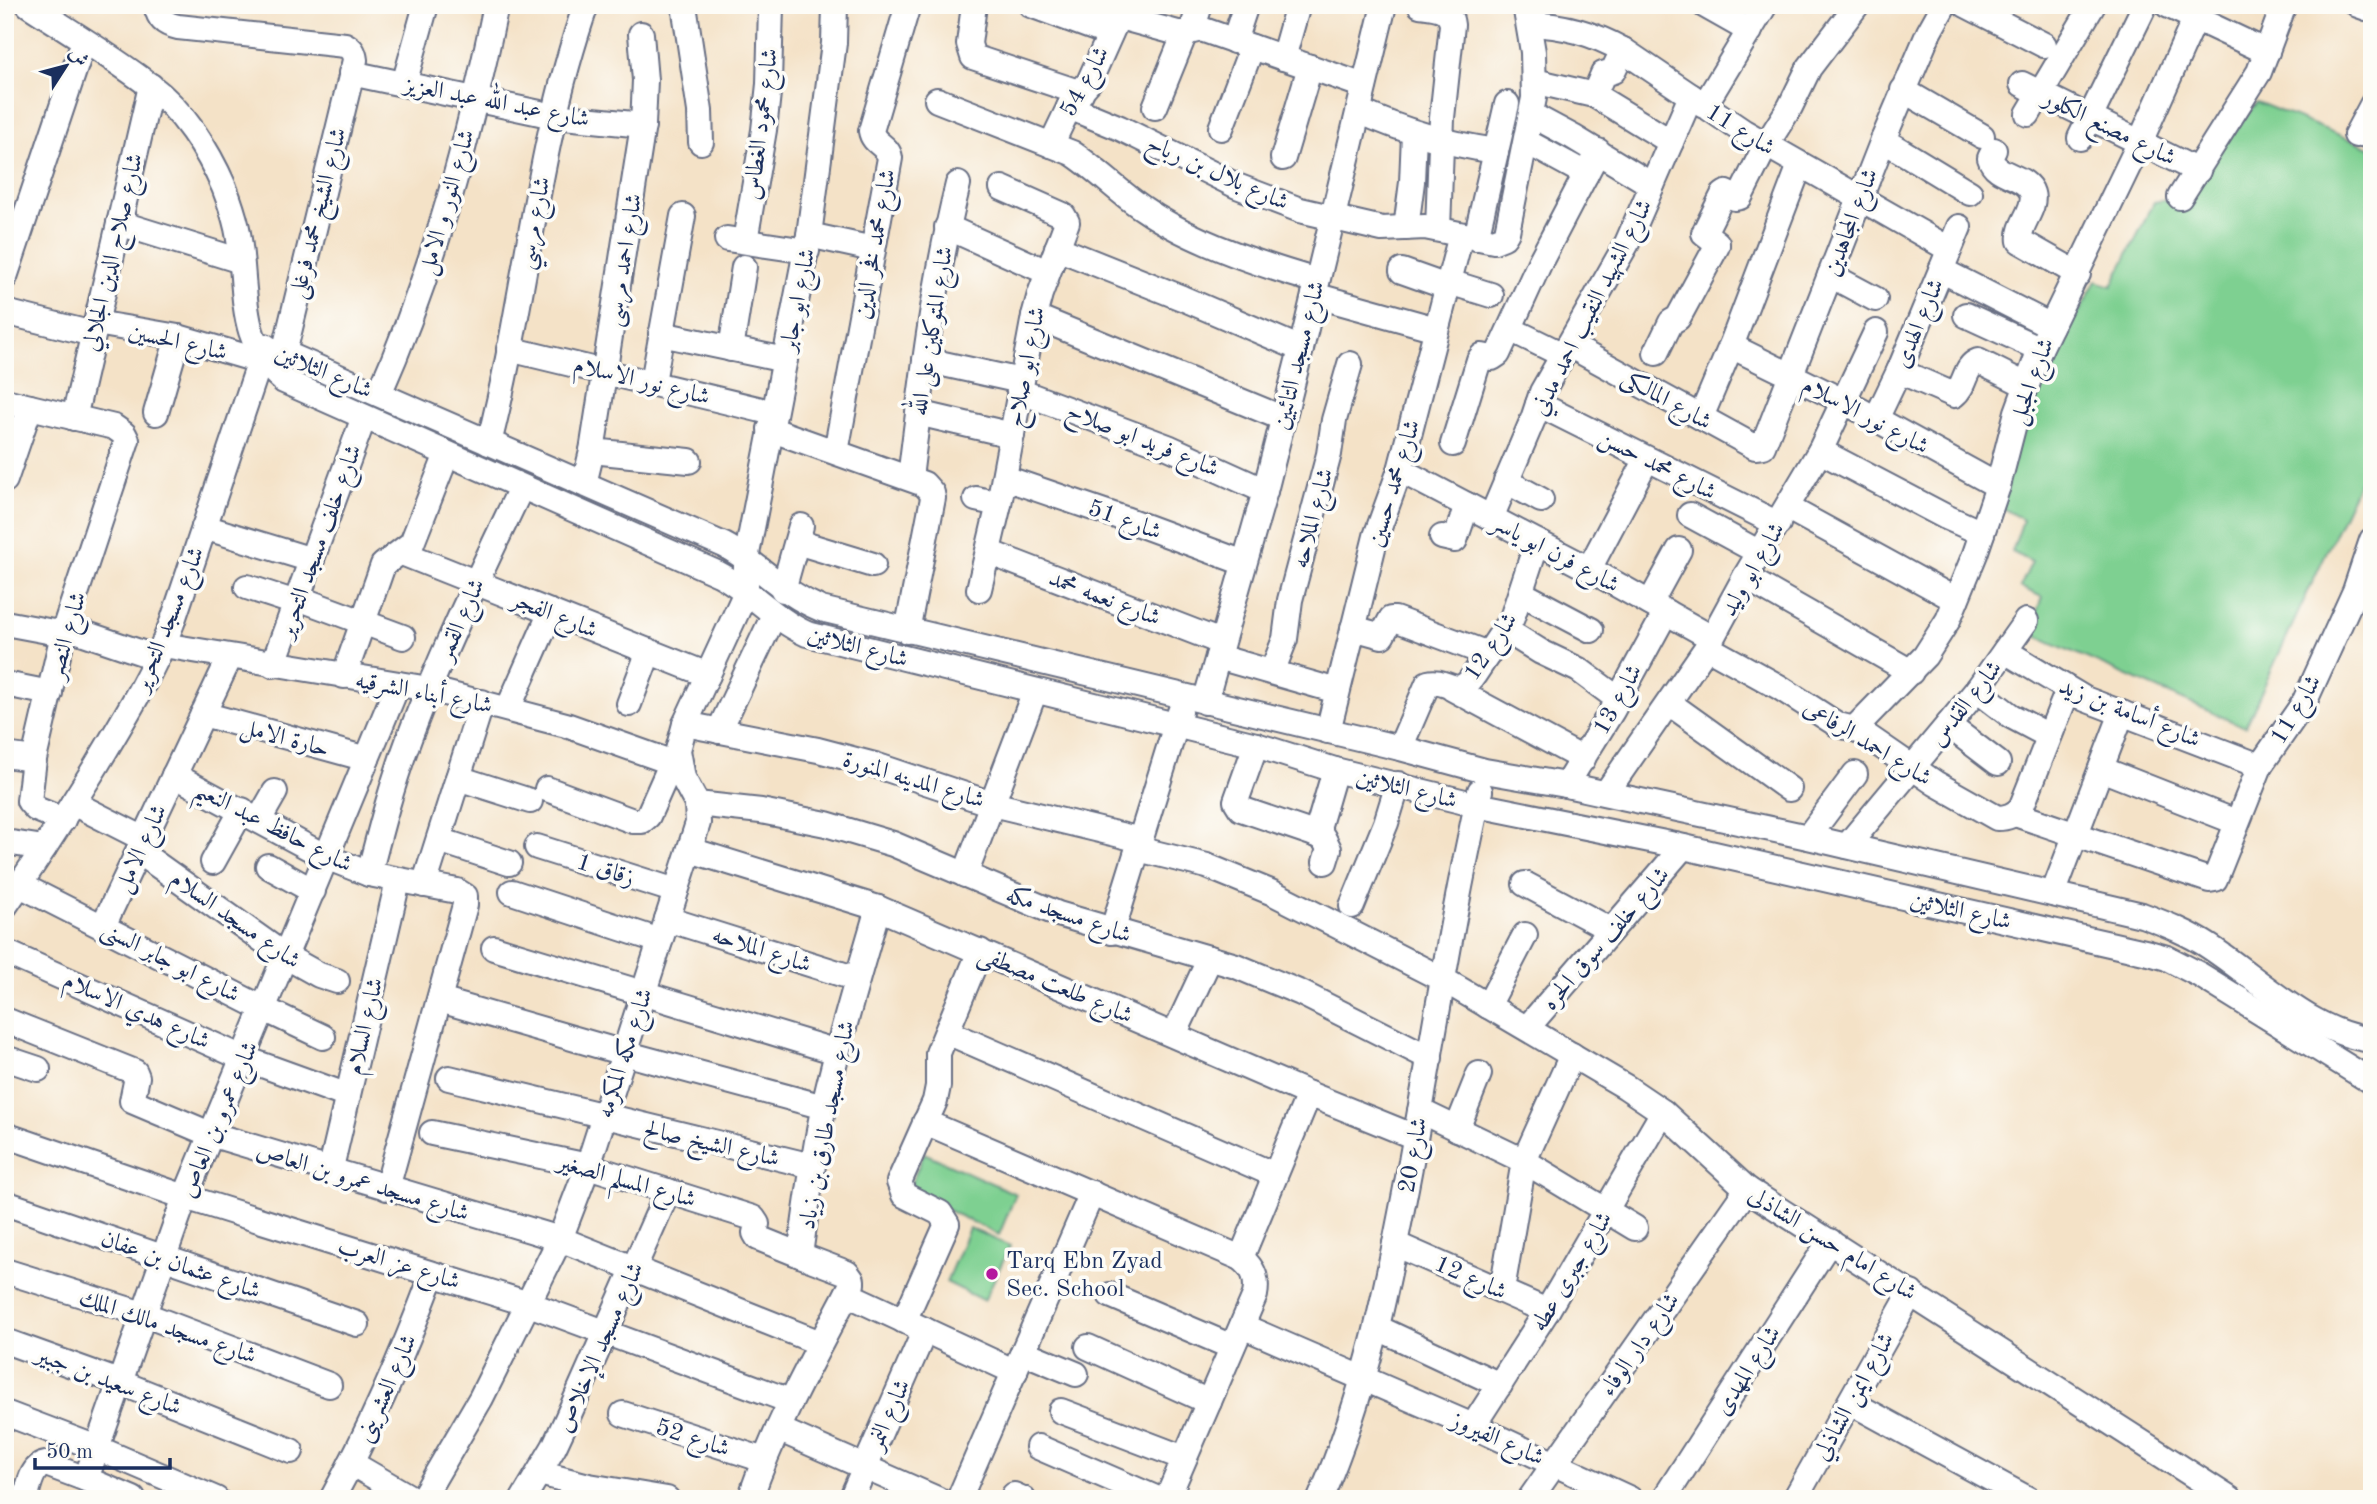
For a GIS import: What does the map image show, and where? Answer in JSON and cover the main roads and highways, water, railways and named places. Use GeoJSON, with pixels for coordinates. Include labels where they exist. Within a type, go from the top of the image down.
{"type":"FeatureCollection","features":[{"type":"Feature","properties":{"kind":"place","name":"Tarq Ebn Zyad Sec. School"},"geometry":{"type":"Point","coordinates":[992,1274]}}]}
